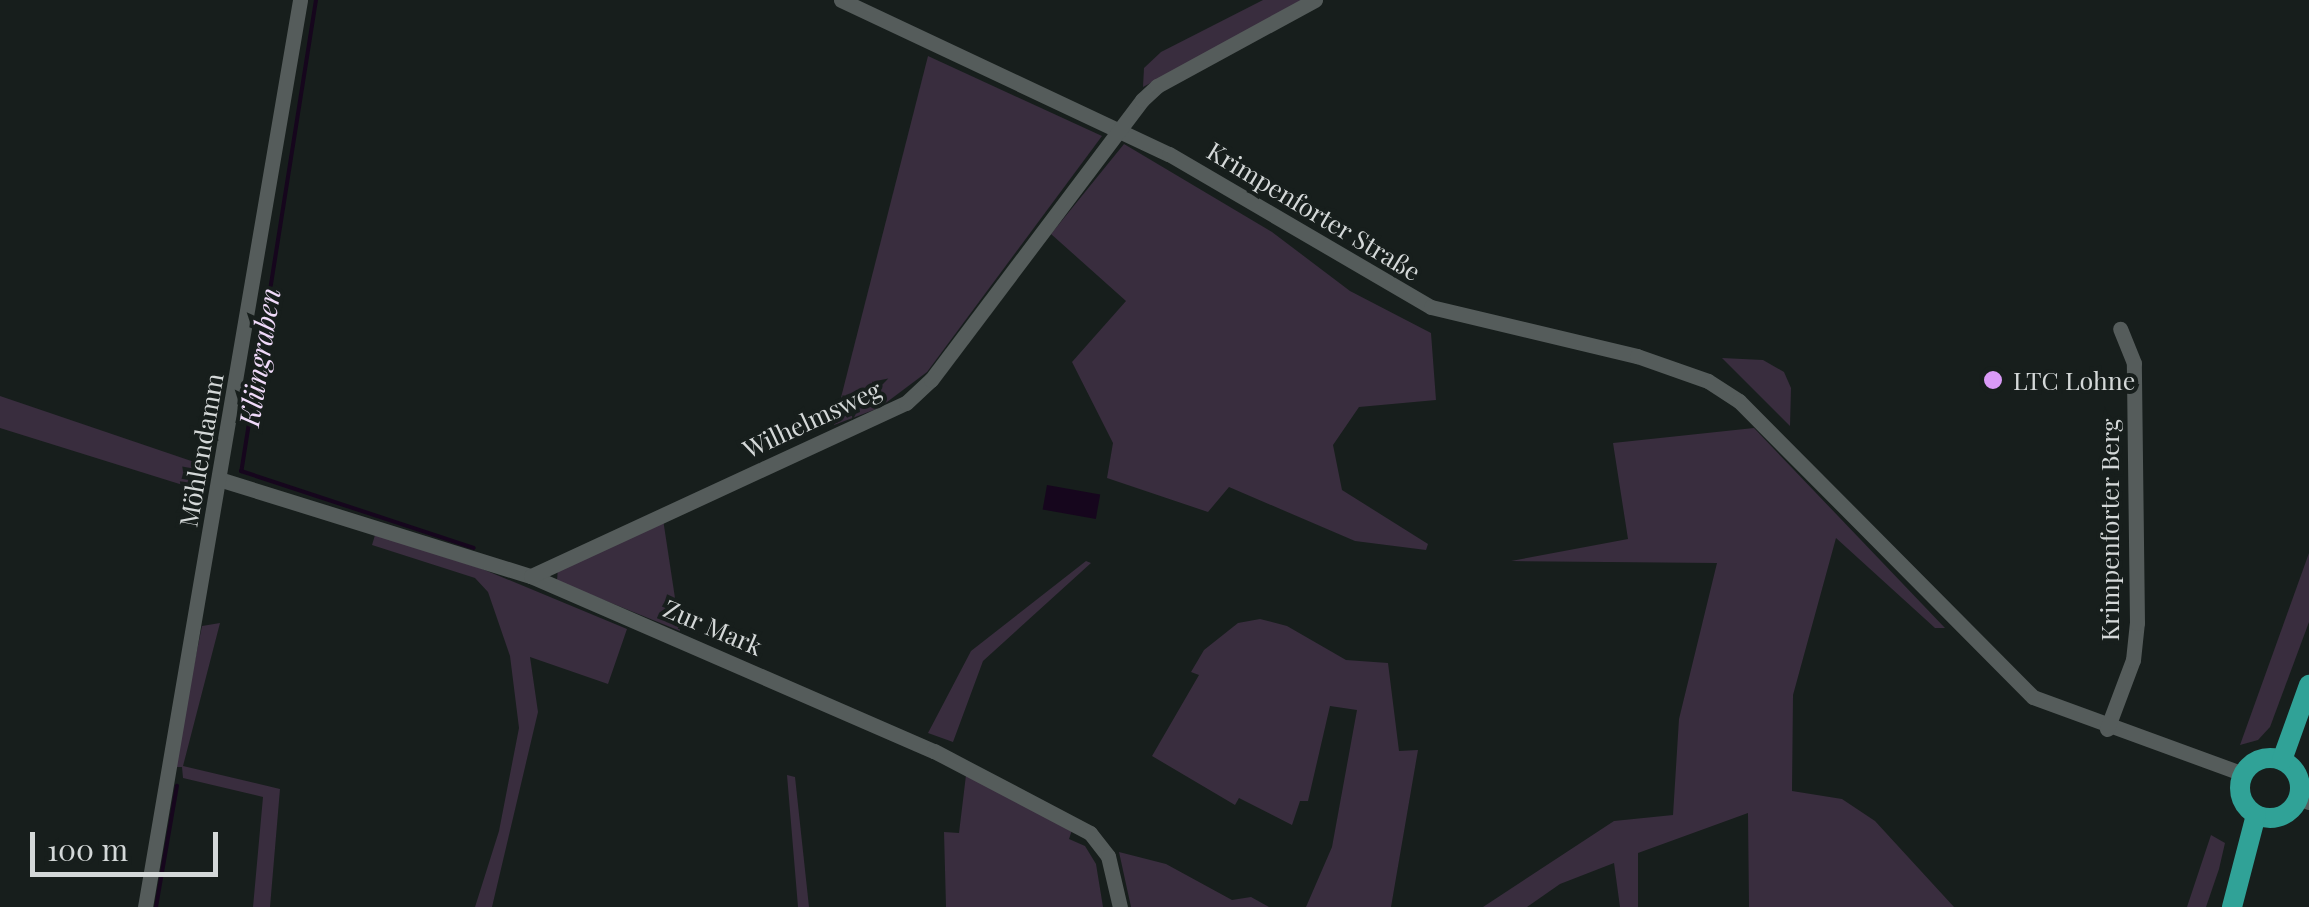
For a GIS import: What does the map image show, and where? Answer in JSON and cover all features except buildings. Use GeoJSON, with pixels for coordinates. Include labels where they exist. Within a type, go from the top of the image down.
{"type":"FeatureCollection","features":[{"type":"Feature","properties":{"kind":"main road"},"geometry":{"type":"LineString","coordinates":[[2282,760],[2309,685]]}},
{"type":"Feature","properties":{"kind":"main road"},"geometry":{"type":"LineString","coordinates":[[2260,759],[2282,760],[2296,775],[2304,800],[2281,815],[2256,815],[2242,798],[2243,774],[2260,759]]}},
{"type":"Feature","properties":{"kind":"main road"},"geometry":{"type":"LineString","coordinates":[[2232,907],[2256,815]]}},
{"type":"Feature","properties":{"kind":"street","name":"Möhlendamm"},"geometry":{"type":"LineString","coordinates":[[144,907],[222,480],[300,0]]}},
{"type":"Feature","properties":{"kind":"street","name":"Krimpenforter Straße"},"geometry":{"type":"LineString","coordinates":[[840,0],[1120,130],[1431,307],[1637,356],[1708,380],[1739,401],[2013,682],[2052,708],[2243,774]]}},
{"type":"Feature","properties":{"kind":"street","name":"Wilhelmsweg"},"geometry":{"type":"LineString","coordinates":[[530,576],[906,404],[931,380],[1157,86],[1315,0]]}},
{"type":"Feature","properties":{"kind":"street","name":"Krimpenforter Berg"},"geometry":{"type":"LineString","coordinates":[[2107,729],[2133,660],[2137,622],[2134,363],[2120,329]]}},
{"type":"Feature","properties":{"kind":"street","name":"Zur Mark"},"geometry":{"type":"LineString","coordinates":[[222,480],[530,576],[851,713],[1090,834],[1108,856],[1120,907]]}},
{"type":"Feature","properties":{"kind":"shaded area"},"geometry":{"type":"Polygon","coordinates":[[[1263,0],[1305,0],[1143,87],[1144,68],[1161,52],[1263,0]]]}},
{"type":"Feature","properties":{"kind":"shaded area"},"geometry":{"type":"Polygon","coordinates":[[[928,56],[1102,136],[927,372],[879,408],[834,425],[928,56]]]}},
{"type":"Feature","properties":{"kind":"shaded area"},"geometry":{"type":"Polygon","coordinates":[[[1124,144],[1272,232],[1350,291],[1431,333],[1436,400],[1359,407],[1333,445],[1342,490],[1428,544],[1426,550],[1355,541],[1229,487],[1208,512],[1107,478],[1113,443],[1072,362],[1126,301],[1051,234],[1124,144]]]}},
{"type":"Feature","properties":{"kind":"shaded area"},"geometry":{"type":"Polygon","coordinates":[[[1722,358],[1763,360],[1784,372],[1791,388],[1790,426],[1722,358]]]}},
{"type":"Feature","properties":{"kind":"shaded area"},"geometry":{"type":"Polygon","coordinates":[[[0,396],[209,467],[202,491],[0,428],[0,396]]]}},
{"type":"Feature","properties":{"kind":"shaded area"},"geometry":{"type":"Polygon","coordinates":[[[1754,428],[1945,628],[1935,628],[1836,538],[1793,695],[1792,791],[1842,799],[1875,821],[1954,907],[1749,907],[1748,813],[1638,853],[1638,907],[1620,907],[1614,863],[1560,884],[1527,907],[1483,907],[1614,821],[1673,815],[1679,719],[1717,563],[1511,561],[1628,539],[1613,443],[1754,428]]]}},
{"type":"Feature","properties":{"kind":"shaded area"},"geometry":{"type":"Polygon","coordinates":[[[1047,485],[1100,494],[1096,519],[1043,510],[1047,485]]]}},
{"type":"Feature","properties":{"kind":"shaded area"},"geometry":{"type":"Polygon","coordinates":[[[663,519],[680,631],[557,581],[558,567],[663,519]]]}},
{"type":"Feature","properties":{"kind":"shaded area"},"geometry":{"type":"Polygon","coordinates":[[[375,535],[480,568],[627,629],[608,684],[530,657],[538,712],[492,907],[475,907],[499,831],[519,728],[510,656],[488,592],[475,578],[372,545],[375,535]]]}},
{"type":"Feature","properties":{"kind":"shaded area"},"geometry":{"type":"Polygon","coordinates":[[[2309,553],[2309,622],[2270,727],[2258,740],[2240,745],[2309,553]]]}},
{"type":"Feature","properties":{"kind":"shaded area"},"geometry":{"type":"Polygon","coordinates":[[[1086,561],[1091,563],[983,661],[953,742],[928,733],[971,651],[1086,561]]]}},
{"type":"Feature","properties":{"kind":"shaded area"},"geometry":{"type":"Polygon","coordinates":[[[1260,619],[1287,626],[1346,660],[1388,663],[1399,751],[1418,750],[1391,907],[1306,907],[1332,847],[1357,710],[1330,706],[1308,801],[1300,801],[1292,825],[1239,798],[1235,805],[1152,756],[1199,675],[1191,672],[1204,650],[1238,623],[1260,619]]]}},
{"type":"Feature","properties":{"kind":"shaded area"},"geometry":{"type":"Polygon","coordinates":[[[220,623],[183,766],[280,789],[270,907],[253,907],[263,797],[183,778],[182,767],[173,767],[202,626],[220,623]]]}},
{"type":"Feature","properties":{"kind":"shaded area"},"geometry":{"type":"Polygon","coordinates":[[[787,775],[795,777],[809,907],[798,907],[787,775]]]}},
{"type":"Feature","properties":{"kind":"shaded area"},"geometry":{"type":"Polygon","coordinates":[[[966,775],[1072,830],[1069,839],[1085,846],[1096,864],[1103,907],[946,907],[944,832],[959,833],[966,775]]]}},
{"type":"Feature","properties":{"kind":"shaded area"},"geometry":{"type":"Polygon","coordinates":[[[2211,835],[2225,843],[2219,869],[2206,907],[2187,907],[2211,835]]]}},
{"type":"Feature","properties":{"kind":"shaded area"},"geometry":{"type":"Polygon","coordinates":[[[1119,852],[1166,864],[1232,900],[1251,897],[1269,907],[1131,907],[1119,852]]]}},
{"type":"Feature","properties":{"kind":"waterway","name":"Klüngraben"},"geometry":{"type":"LineString","coordinates":[[316,0],[241,471],[474,548]]}},
{"type":"Feature","properties":{"kind":"waterway"},"geometry":{"type":"LineString","coordinates":[[156,907],[177,786]]}},
{"type":"Feature","properties":{"kind":"place","name":"LTC Lohne"},"geometry":{"type":"Point","coordinates":[1993,380]}}]}
